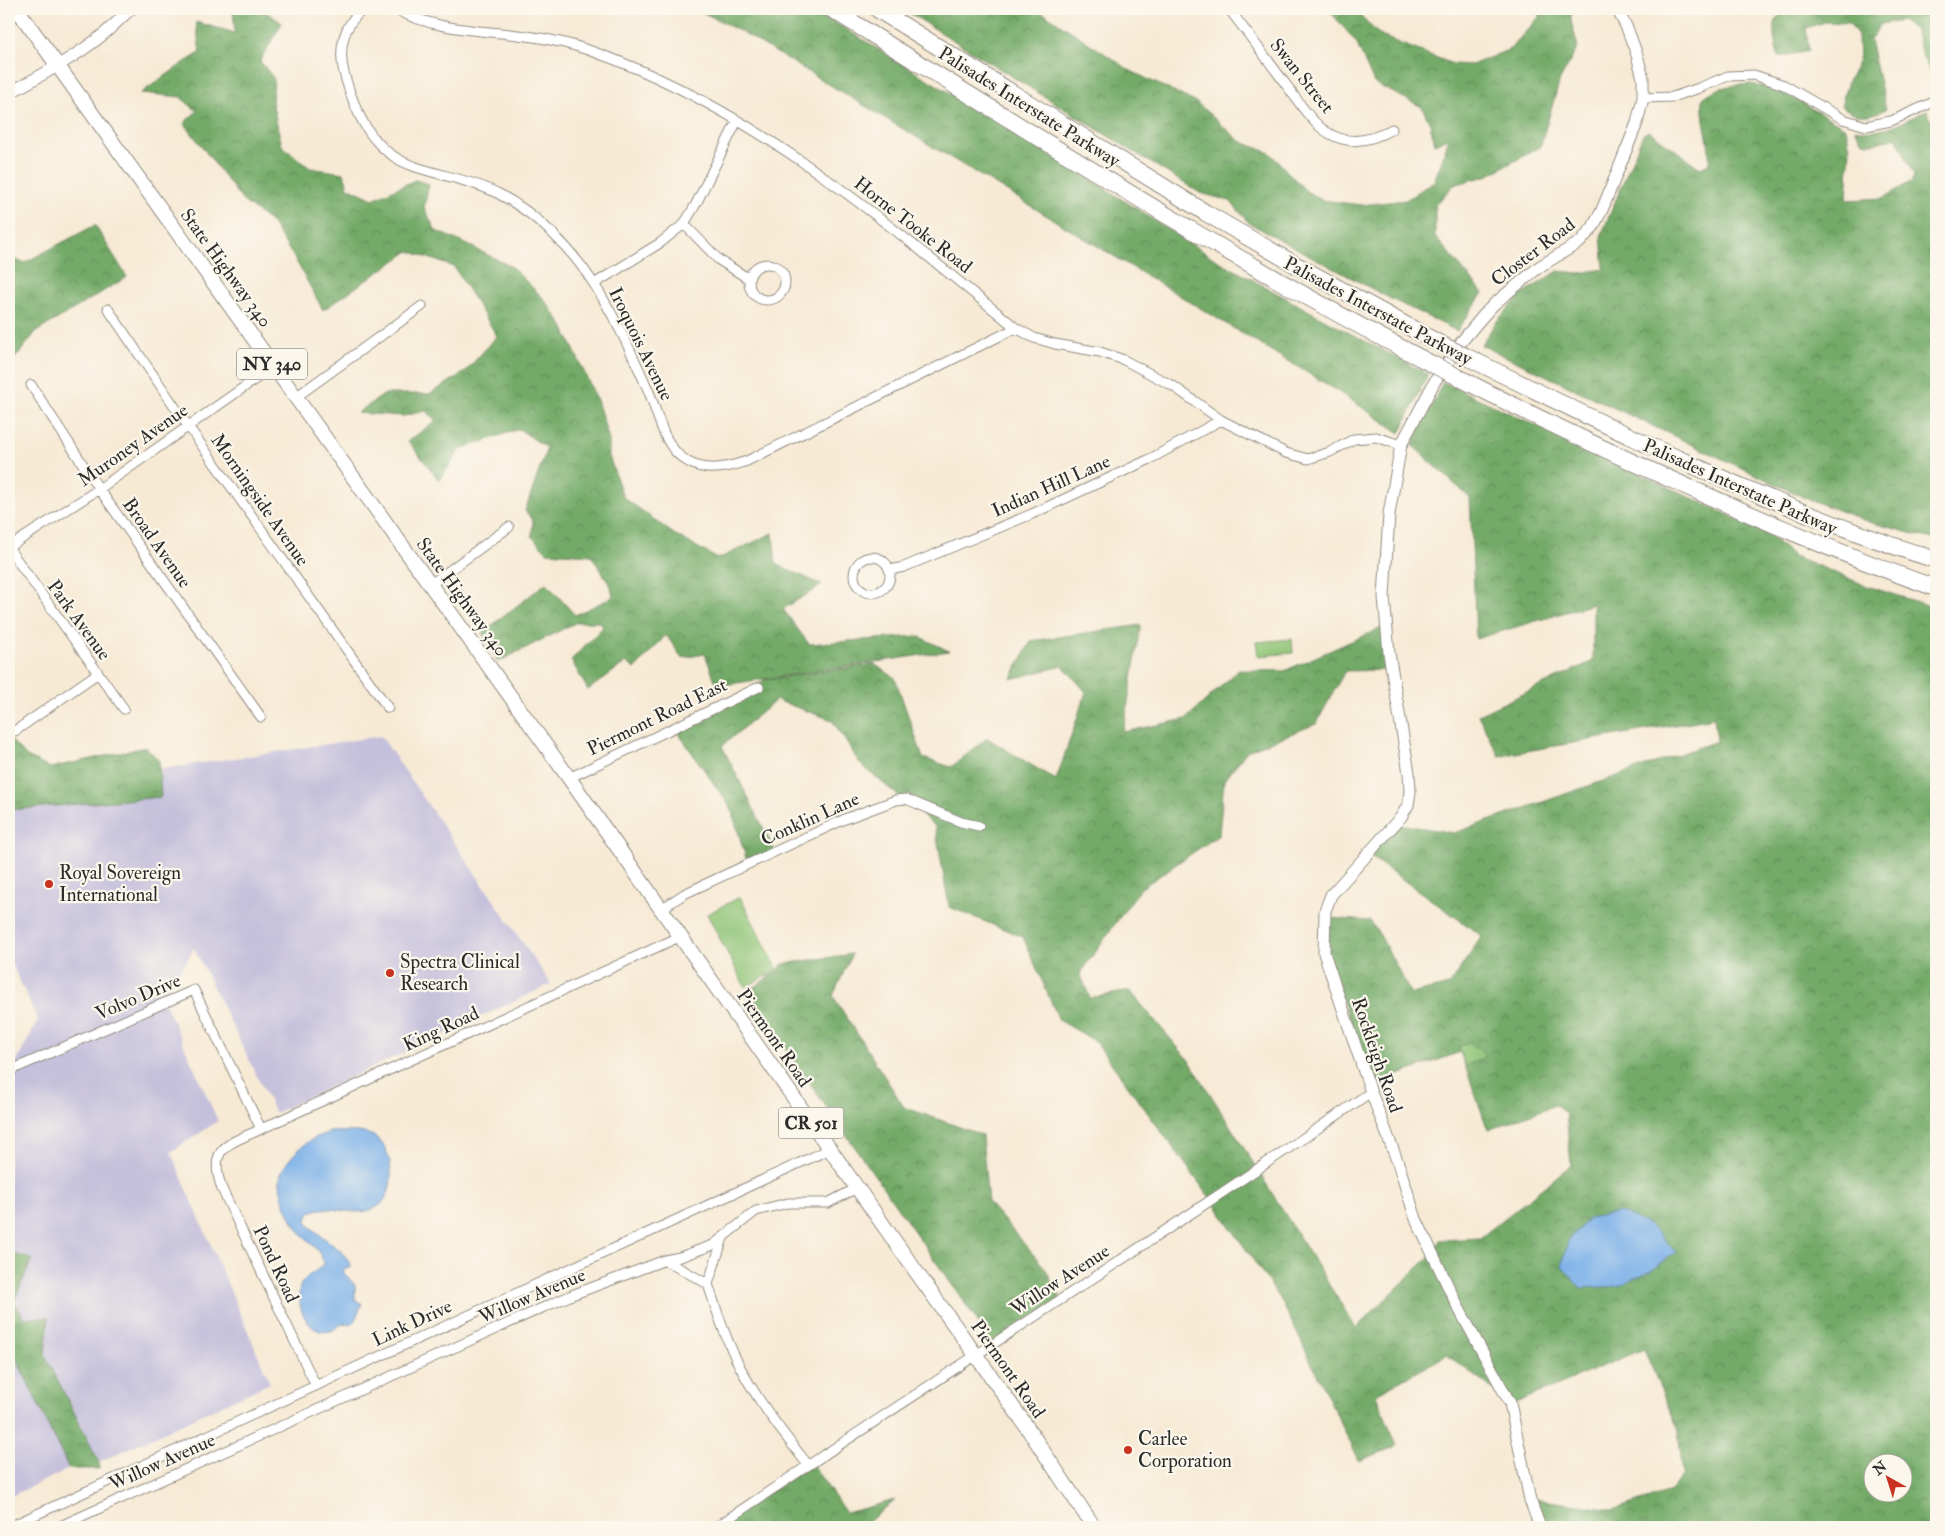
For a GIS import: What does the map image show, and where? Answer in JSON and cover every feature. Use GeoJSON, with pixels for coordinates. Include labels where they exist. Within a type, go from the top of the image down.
{"type":"FeatureCollection","features":[{"type":"Feature","properties":{"kind":"highway","name":"Palisades Interstate Parkway"},"geometry":{"type":"LineString","coordinates":[[831,9],[1196,233],[1323,306],[1432,364],[1608,450],[1741,510],[1868,563],[1936,588]]}},
{"type":"Feature","properties":{"kind":"highway","name":"Palisades Interstate Parkway"},"geometry":{"type":"LineString","coordinates":[[876,9],[1191,204],[1318,278],[1444,346],[1611,427],[1761,494],[1849,530],[1936,560]]}},
{"type":"Feature","properties":{"kind":"main road","name":"State Highway 340"},"geometry":{"type":"LineString","coordinates":[[17,9],[526,719]]}},
{"type":"Feature","properties":{"kind":"main road","name":"Piermont Road"},"geometry":{"type":"LineString","coordinates":[[526,719],[975,1354],[1094,1527]]}},
{"type":"Feature","properties":{"kind":"street"},"geometry":{"type":"LineString","coordinates":[[9,93],[58,66],[105,33],[131,9]]}},
{"type":"Feature","properties":{"kind":"street","name":"Iroquois Avenue"},"geometry":{"type":"LineString","coordinates":[[364,9],[348,25],[342,43],[342,64],[358,115],[373,137],[390,154],[411,165],[468,182],[499,194],[526,211],[551,232],[574,257],[594,284],[634,357],[668,443],[681,457],[697,466],[727,469],[747,461],[1016,328]]}},
{"type":"Feature","properties":{"kind":"street","name":"Horne Tooke Road"},"geometry":{"type":"LineString","coordinates":[[395,9],[432,24],[564,42],[594,52],[664,81],[737,121],[819,174],[886,223],[1016,328],[1034,338],[1055,344],[1100,352],[1124,360],[1173,386],[1221,420],[1286,453],[1308,459],[1330,452],[1354,439],[1376,437],[1401,445]]}},
{"type":"Feature","properties":{"kind":"street","name":"Swan Street"},"geometry":{"type":"LineString","coordinates":[[1229,9],[1315,122],[1330,135],[1345,140],[1363,141],[1376,138],[1392,129]]}},
{"type":"Feature","properties":{"kind":"street","name":"Closter Road"},"geometry":{"type":"LineString","coordinates":[[1384,596],[1389,514],[1401,445],[1434,381],[1462,341],[1494,304],[1539,267],[1580,242],[1593,228],[1637,123],[1643,98],[1643,78],[1627,28],[1617,9]]}},
{"type":"Feature","properties":{"kind":"street"},"geometry":{"type":"LineString","coordinates":[[1643,98],[1673,97],[1728,76],[1754,75],[1784,85],[1843,119],[1866,126],[1891,121],[1936,101]]}},
{"type":"Feature","properties":{"kind":"street"},"geometry":{"type":"LineString","coordinates":[[594,284],[660,243],[684,224],[696,204],[737,121]]}},
{"type":"Feature","properties":{"kind":"street"},"geometry":{"type":"LineString","coordinates":[[684,224],[718,260],[749,279]]}},
{"type":"Feature","properties":{"kind":"street"},"geometry":{"type":"LineString","coordinates":[[769,264],[780,270],[785,281],[784,287],[778,296],[761,300],[752,293],[749,279],[753,271],[758,267],[769,264]]}},
{"type":"Feature","properties":{"kind":"street"},"geometry":{"type":"LineString","coordinates":[[296,398],[422,306]]}},
{"type":"Feature","properties":{"kind":"street","name":"Morningside Avenue"},"geometry":{"type":"LineString","coordinates":[[108,309],[188,426],[388,708]]}},
{"type":"Feature","properties":{"kind":"street","name":"Muroney Avenue"},"geometry":{"type":"LineString","coordinates":[[9,548],[99,489],[274,366]]}},
{"type":"Feature","properties":{"kind":"street","name":"Broad Avenue"},"geometry":{"type":"LineString","coordinates":[[31,385],[99,489],[261,717]]}},
{"type":"Feature","properties":{"kind":"street","name":"Indian Hill Lane"},"geometry":{"type":"LineString","coordinates":[[890,570],[904,567],[1032,514],[1150,459],[1221,420]]}},
{"type":"Feature","properties":{"kind":"street"},"geometry":{"type":"LineString","coordinates":[[431,584],[509,527]]}},
{"type":"Feature","properties":{"kind":"street","name":"Park Avenue"},"geometry":{"type":"LineString","coordinates":[[9,548],[124,709]]}},
{"type":"Feature","properties":{"kind":"street"},"geometry":{"type":"LineString","coordinates":[[870,556],[883,560],[890,570],[890,582],[882,591],[876,593],[865,592],[856,584],[854,579],[859,562],[870,556]]}},
{"type":"Feature","properties":{"kind":"street","name":"Rockleigh Road"},"geometry":{"type":"LineString","coordinates":[[1384,596],[1389,653],[1409,773],[1410,792],[1408,805],[1386,835],[1331,895],[1325,911],[1326,959],[1416,1219],[1457,1305],[1510,1403],[1530,1500],[1540,1527]]}},
{"type":"Feature","properties":{"kind":"street"},"geometry":{"type":"LineString","coordinates":[[15,731],[98,673]]}},
{"type":"Feature","properties":{"kind":"street","name":"Piermont Road East"},"geometry":{"type":"LineString","coordinates":[[569,778],[759,686]]}},
{"type":"Feature","properties":{"kind":"street","name":"Conklin Lane"},"geometry":{"type":"LineString","coordinates":[[660,910],[684,894],[845,819],[896,800],[906,799],[961,822],[979,826]]}},
{"type":"Feature","properties":{"kind":"street","name":"King Road"},"geometry":{"type":"LineString","coordinates":[[218,1154],[232,1144],[262,1129],[679,937]]}},
{"type":"Feature","properties":{"kind":"street","name":"Volvo Drive"},"geometry":{"type":"LineString","coordinates":[[9,1071],[194,990],[262,1129]]}},
{"type":"Feature","properties":{"kind":"street","name":"Willow Avenue"},"geometry":{"type":"LineString","coordinates":[[716,1527],[975,1354],[1248,1177],[1371,1092]]}},
{"type":"Feature","properties":{"kind":"street","name":"Link Drive"},"geometry":{"type":"LineString","coordinates":[[9,1527],[830,1149]]}},
{"type":"Feature","properties":{"kind":"street","name":"Pond Road"},"geometry":{"type":"LineString","coordinates":[[218,1154],[217,1174],[222,1189],[316,1386]]}},
{"type":"Feature","properties":{"kind":"street","name":"Willow Avenue"},"geometry":{"type":"LineString","coordinates":[[58,1527],[524,1315],[665,1260],[704,1249],[723,1238],[756,1211],[788,1203],[828,1203],[856,1188]]}},
{"type":"Feature","properties":{"kind":"street"},"geometry":{"type":"LineString","coordinates":[[723,1238],[708,1284],[729,1344],[751,1387],[808,1465]]}},
{"type":"Feature","properties":{"kind":"street"},"geometry":{"type":"LineString","coordinates":[[665,1260],[708,1284]]}},
{"type":"Feature","properties":{"kind":"shaded area"},"geometry":{"type":"Polygon","coordinates":[[[381,736],[551,984],[275,1113],[194,948],[163,999],[218,1121],[171,1152],[270,1383],[99,1462],[45,1355],[49,1318],[24,1318],[14,1301],[32,1260],[9,1253],[9,1076],[38,1020],[9,958],[9,792],[381,736]]]}},
{"type":"Feature","properties":{"kind":"shaded area"},"geometry":{"type":"Polygon","coordinates":[[[9,1338],[69,1469],[9,1497],[9,1338]]]}},
{"type":"Feature","properties":{"kind":"green space"},"geometry":{"type":"Polygon","coordinates":[[[233,9],[262,9],[282,23],[260,61],[274,79],[272,102],[282,146],[310,168],[344,173],[348,187],[373,199],[415,180],[429,184],[424,208],[436,231],[512,267],[544,299],[563,326],[597,400],[609,440],[609,456],[623,497],[674,534],[718,559],[773,533],[776,564],[822,585],[783,609],[809,644],[918,636],[949,651],[717,686],[705,654],[682,658],[666,635],[635,669],[626,662],[588,690],[571,660],[603,627],[600,622],[577,622],[498,662],[482,633],[546,583],[575,615],[613,597],[611,586],[591,555],[547,552],[532,537],[533,520],[525,511],[547,448],[519,429],[461,449],[439,480],[408,441],[436,421],[426,411],[403,416],[357,413],[385,394],[430,394],[465,372],[497,336],[454,267],[409,251],[323,310],[295,259],[272,223],[243,201],[184,123],[197,111],[180,97],[141,93],[200,53],[196,22],[235,33],[233,9]]]}},
{"type":"Feature","properties":{"kind":"green space"},"geometry":{"type":"Polygon","coordinates":[[[696,9],[813,9],[1095,182],[1215,259],[1428,374],[1400,433],[1336,390],[742,32],[696,9]]]}},
{"type":"Feature","properties":{"kind":"green space"},"geometry":{"type":"Polygon","coordinates":[[[903,9],[1040,9],[1131,71],[1197,103],[1240,141],[1270,153],[1305,190],[1321,200],[1362,205],[1406,200],[1434,181],[1449,137],[1435,144],[1430,124],[1422,107],[1374,83],[1356,42],[1328,9],[1355,9],[1381,36],[1453,64],[1472,65],[1510,49],[1539,17],[1540,9],[1571,9],[1571,21],[1578,47],[1560,80],[1540,147],[1489,175],[1454,185],[1435,205],[1435,237],[1483,293],[1457,331],[1389,298],[1249,223],[1230,201],[1200,193],[903,9]]]}},
{"type":"Feature","properties":{"kind":"green space"},"geometry":{"type":"Polygon","coordinates":[[[1787,9],[1936,9],[1936,78],[1935,80],[1923,58],[1915,30],[1901,20],[1881,24],[1870,40],[1886,109],[1868,115],[1853,113],[1841,106],[1848,81],[1859,60],[1858,35],[1849,23],[1825,22],[1806,28],[1809,51],[1778,57],[1774,30],[1777,19],[1787,9]]]}},
{"type":"Feature","properties":{"kind":"green space"},"geometry":{"type":"Polygon","coordinates":[[[1751,84],[1777,89],[1846,128],[1850,148],[1847,200],[1883,198],[1912,181],[1914,174],[1896,137],[1876,143],[1867,143],[1863,142],[1855,129],[1883,129],[1927,110],[1936,134],[1936,150],[1933,152],[1936,158],[1936,540],[1869,522],[1803,497],[1481,345],[1496,322],[1522,294],[1558,271],[1580,273],[1604,269],[1601,236],[1643,134],[1649,131],[1700,168],[1709,164],[1709,148],[1703,115],[1703,98],[1725,87],[1751,84]]]}},
{"type":"Feature","properties":{"kind":"green space"},"geometry":{"type":"Polygon","coordinates":[[[95,225],[127,277],[36,332],[9,366],[9,257],[24,263],[95,225]]]}},
{"type":"Feature","properties":{"kind":"green space"},"geometry":{"type":"Polygon","coordinates":[[[1443,382],[1767,533],[1792,555],[1867,586],[1936,608],[1936,1527],[1544,1527],[1534,1499],[1613,1510],[1670,1491],[1683,1475],[1678,1430],[1644,1349],[1513,1404],[1447,1355],[1376,1394],[1397,1446],[1359,1461],[1281,1300],[1213,1202],[1095,1041],[1059,1020],[1023,937],[949,907],[935,826],[861,765],[832,720],[776,700],[722,746],[776,853],[748,865],[731,808],[676,730],[748,697],[764,680],[874,664],[895,678],[923,758],[951,767],[987,738],[1056,780],[1086,692],[1063,666],[1011,679],[1031,641],[1141,625],[1123,732],[1186,719],[1238,670],[1284,671],[1386,626],[1391,670],[1345,671],[1316,724],[1247,751],[1224,780],[1219,835],[1140,889],[1080,973],[1090,998],[1130,991],[1191,1063],[1356,1328],[1431,1255],[1440,1240],[1480,1238],[1571,1165],[1566,1114],[1555,1105],[1488,1130],[1460,1052],[1374,1084],[1327,959],[1327,918],[1370,921],[1380,935],[1411,994],[1449,985],[1482,936],[1368,855],[1399,824],[1454,833],[1717,741],[1714,718],[1499,756],[1478,715],[1593,661],[1593,604],[1476,639],[1470,498],[1412,445],[1443,382]]]}},
{"type":"Feature","properties":{"kind":"green space"},"geometry":{"type":"Polygon","coordinates":[[[1292,639],[1293,653],[1258,656],[1256,642],[1292,639]]]}},
{"type":"Feature","properties":{"kind":"green space"},"geometry":{"type":"Polygon","coordinates":[[[9,738],[27,757],[50,768],[146,747],[159,761],[161,797],[9,810],[9,738]]]}},
{"type":"Feature","properties":{"kind":"green space"},"geometry":{"type":"Polygon","coordinates":[[[740,897],[778,970],[745,987],[707,914],[740,897]]]}},
{"type":"Feature","properties":{"kind":"green space"},"geometry":{"type":"Polygon","coordinates":[[[852,954],[833,996],[904,1107],[982,1135],[988,1202],[1045,1268],[1063,1302],[993,1343],[746,993],[778,970],[783,964],[852,954]]]}},
{"type":"Feature","properties":{"kind":"green space"},"geometry":{"type":"Polygon","coordinates":[[[1469,1042],[1486,1056],[1465,1066],[1459,1047],[1469,1042]]]}},
{"type":"Feature","properties":{"kind":"green space"},"geometry":{"type":"Polygon","coordinates":[[[9,1253],[32,1259],[14,1301],[24,1318],[49,1317],[45,1355],[99,1462],[99,1469],[69,1469],[9,1343],[9,1253]]]}},
{"type":"Feature","properties":{"kind":"green space"},"geometry":{"type":"Polygon","coordinates":[[[811,1463],[846,1513],[895,1500],[862,1527],[720,1527],[811,1463]]]}},
{"type":"Feature","properties":{"kind":"water"},"geometry":{"type":"Polygon","coordinates":[[[329,1132],[361,1132],[379,1140],[389,1158],[391,1181],[384,1201],[369,1211],[352,1212],[318,1209],[310,1212],[307,1220],[308,1225],[344,1254],[352,1267],[343,1270],[355,1285],[355,1299],[362,1304],[354,1322],[349,1324],[343,1323],[333,1330],[323,1332],[316,1329],[305,1318],[299,1294],[304,1280],[324,1263],[318,1251],[302,1234],[291,1218],[282,1196],[280,1179],[287,1162],[297,1152],[313,1139],[329,1132]]]}},
{"type":"Feature","properties":{"kind":"water"},"geometry":{"type":"Polygon","coordinates":[[[1620,1212],[1651,1226],[1676,1252],[1652,1270],[1618,1286],[1581,1288],[1562,1266],[1568,1241],[1589,1218],[1620,1212]]]}},
{"type":"Feature","properties":{"kind":"place","name":"Royal Sovereign International"},"geometry":{"type":"Point","coordinates":[49,884]}},
{"type":"Feature","properties":{"kind":"place","name":"Spectra Clinical Research"},"geometry":{"type":"Point","coordinates":[390,973]}},
{"type":"Feature","properties":{"kind":"place","name":"Carlee Corporation"},"geometry":{"type":"Point","coordinates":[1128,1450]}}]}
